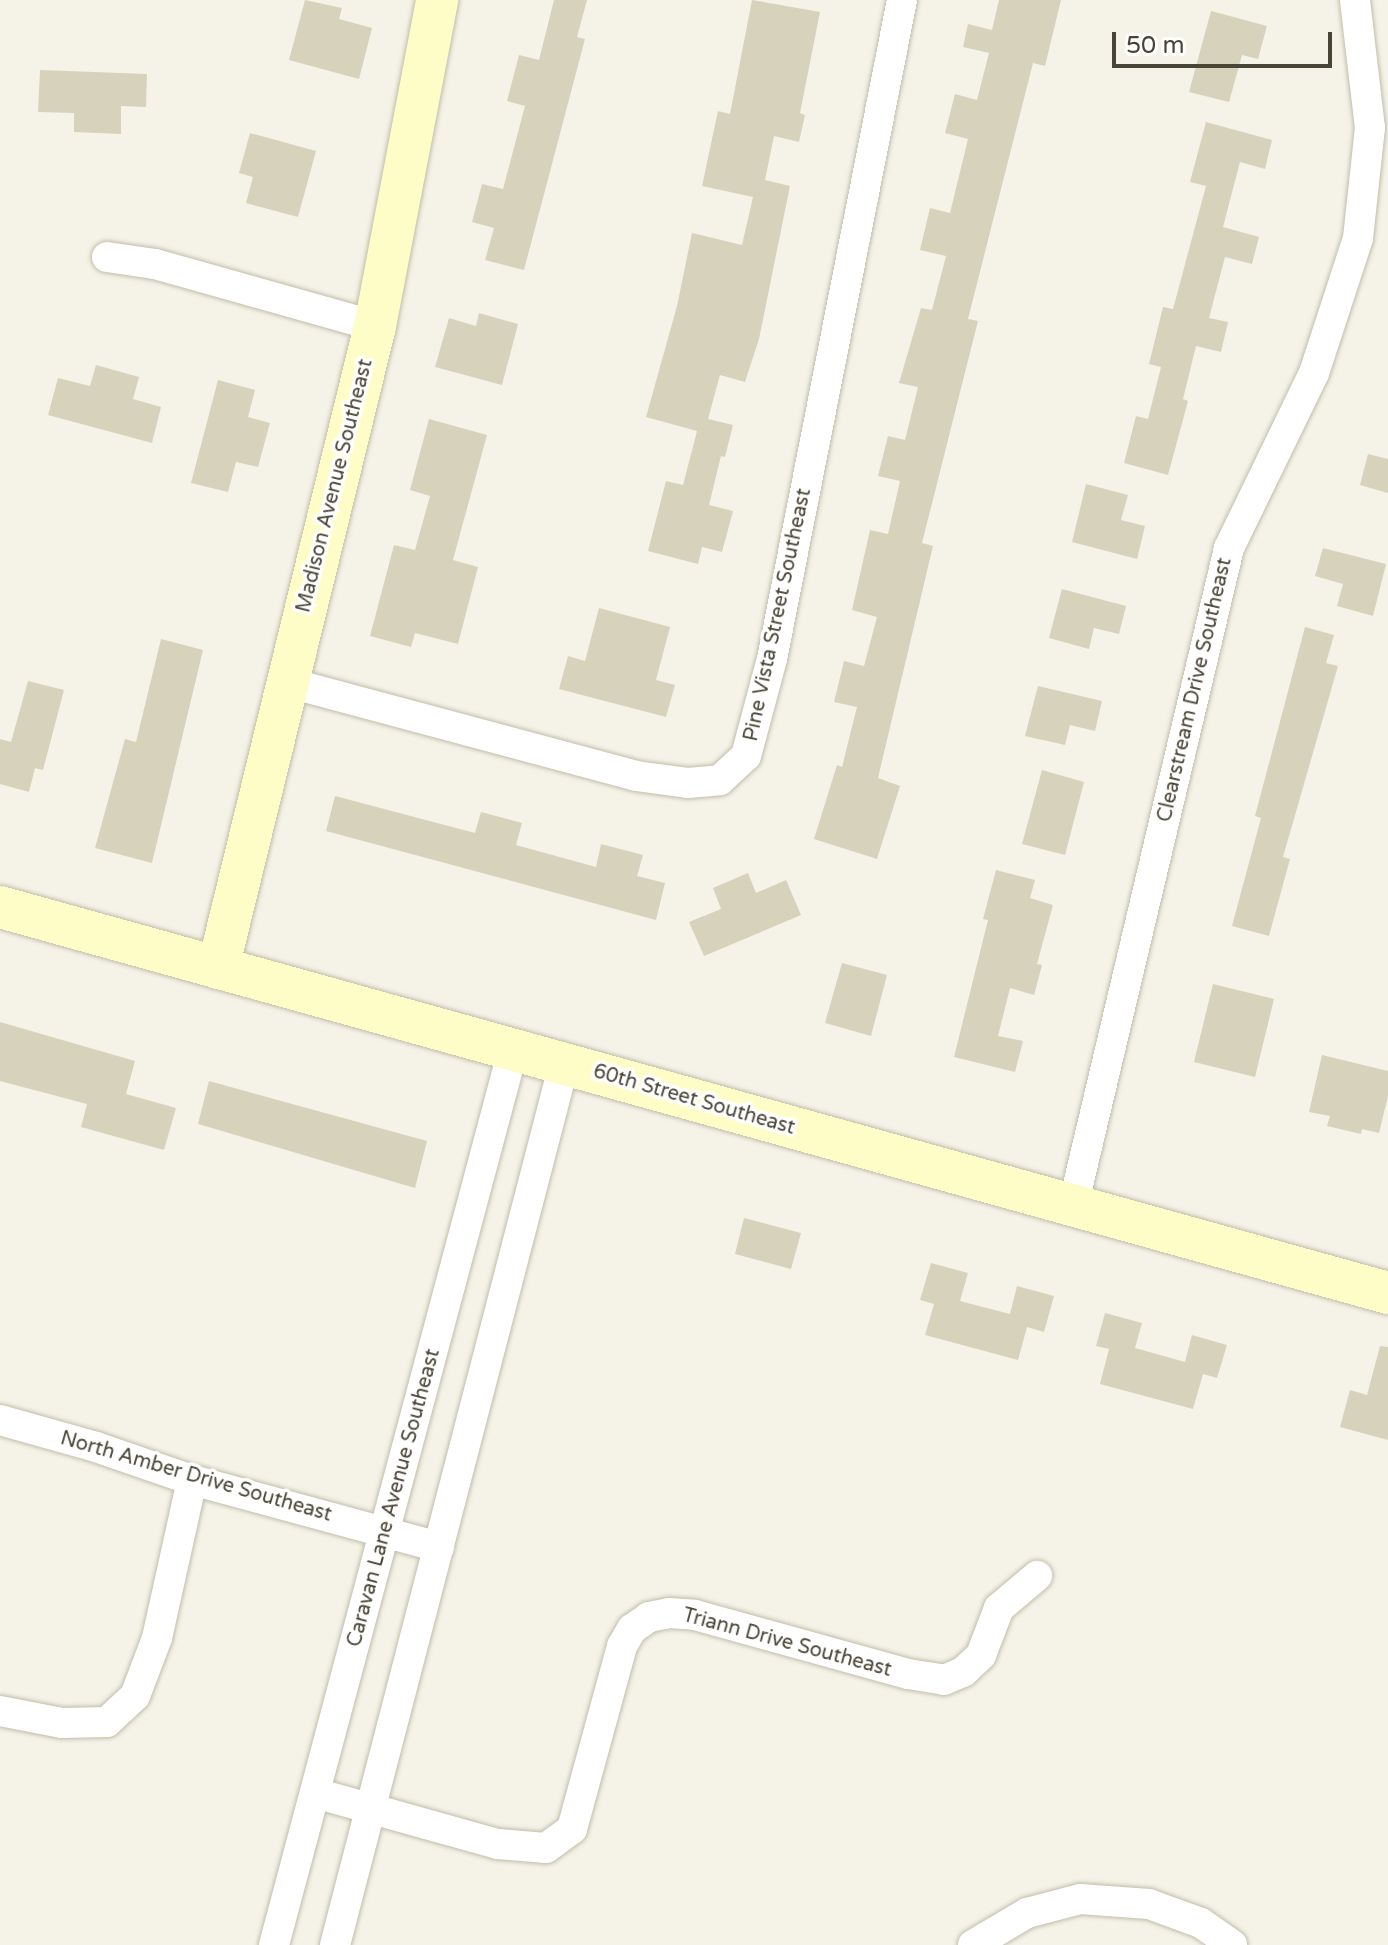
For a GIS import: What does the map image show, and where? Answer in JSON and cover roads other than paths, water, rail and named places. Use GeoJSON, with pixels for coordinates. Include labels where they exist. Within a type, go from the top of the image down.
{"type":"FeatureCollection","features":[{"type":"Feature","properties":{"kind":"main road","name":"Madison Avenue Southeast"},"geometry":{"type":"LineString","coordinates":[[218,968],[375,326],[437,0]]}},
{"type":"Feature","properties":{"kind":"main road","name":"60th Street Southeast"},"geometry":{"type":"LineString","coordinates":[[0,907],[1388,1293]]}},
{"type":"Feature","properties":{"kind":"street","name":"Pine Vista Street Southeast"},"geometry":{"type":"LineString","coordinates":[[286,682],[636,776],[688,783],[720,780],[746,756],[772,659],[902,0]]}},
{"type":"Feature","properties":{"kind":"street","name":"Clearstream Drive Southeast"},"geometry":{"type":"LineString","coordinates":[[1073,1206],[1229,548],[1314,373],[1358,238],[1370,128],[1355,0]]}},
{"type":"Feature","properties":{"kind":"street"},"geometry":{"type":"LineString","coordinates":[[107,257],[155,264],[375,326]]}},
{"type":"Feature","properties":{"kind":"street","name":"Caravan Lane Avenue Southeast"},"geometry":{"type":"LineString","coordinates":[[274,1945],[513,1050]]}},
{"type":"Feature","properties":{"kind":"street"},"geometry":{"type":"LineString","coordinates":[[335,1945],[564,1064]]}},
{"type":"Feature","properties":{"kind":"street","name":"North Amber Drive Southeast"},"geometry":{"type":"LineString","coordinates":[[0,1420],[96,1447],[192,1480],[439,1547]]}},
{"type":"Feature","properties":{"kind":"street"},"geometry":{"type":"LineString","coordinates":[[0,1711],[62,1723],[107,1722],[135,1696],[157,1638],[192,1480]]}},
{"type":"Feature","properties":{"kind":"street","name":"Triann Drive Southeast"},"geometry":{"type":"LineString","coordinates":[[315,1793],[498,1844],[546,1848],[572,1829],[622,1646],[632,1629],[649,1617],[669,1613],[695,1615],[908,1674],[944,1680],[963,1672],[981,1655],[999,1608],[1037,1576]]}},
{"type":"Feature","properties":{"kind":"street"},"geometry":{"type":"LineString","coordinates":[[973,1945],[1027,1913],[1080,1899],[1149,1904],[1201,1923],[1232,1945]]}}]}
